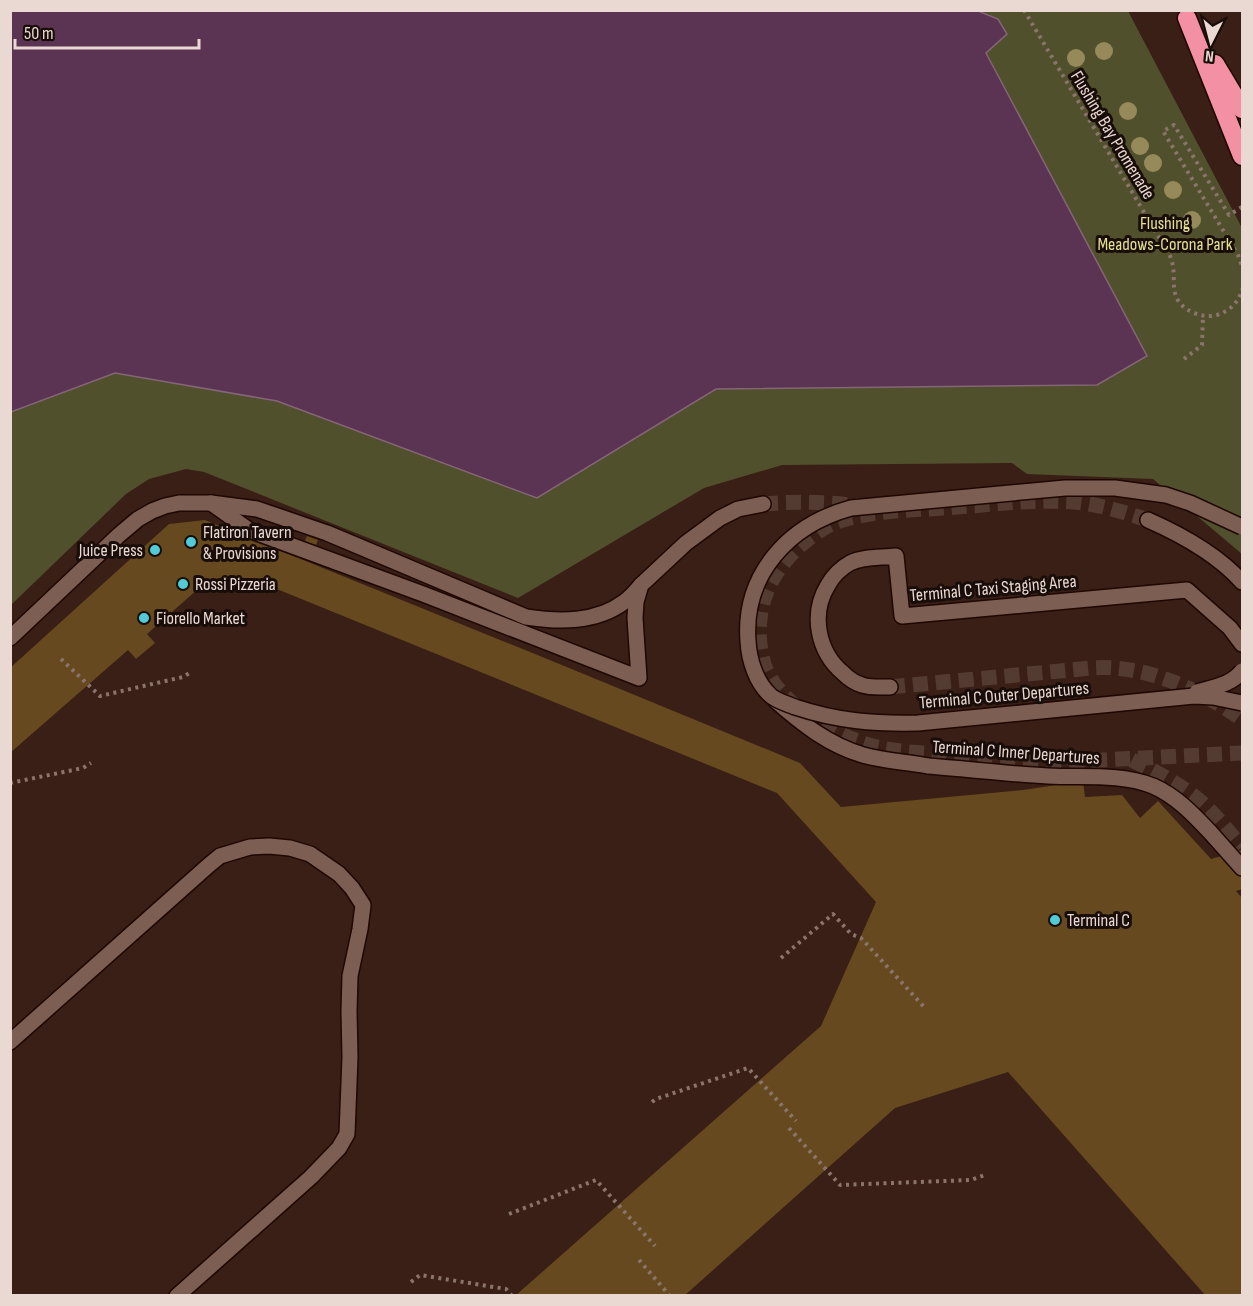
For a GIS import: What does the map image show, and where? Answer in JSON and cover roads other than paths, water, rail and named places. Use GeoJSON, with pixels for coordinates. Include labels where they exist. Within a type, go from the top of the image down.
{"type":"FeatureCollection","features":[{"type":"Feature","properties":{"kind":"highway"},"geometry":{"type":"LineString","coordinates":[[1185,14],[1242,109]]}},
{"type":"Feature","properties":{"kind":"highway"},"geometry":{"type":"LineString","coordinates":[[1185,14],[1242,156]]}},
{"type":"Feature","properties":{"kind":"street","name":"Terminal C Inner Departures"},"geometry":{"type":"LineString","coordinates":[[1242,527],[1166,495],[1115,488],[1065,488],[851,508],[839,511],[806,527],[779,550],[768,564],[752,598],[747,632],[748,649],[756,676],[772,697],[800,722],[846,749],[863,755],[928,766],[1048,776],[1137,780],[1163,791],[1185,807],[1210,831],[1242,868]]}},
{"type":"Feature","properties":{"kind":"street"},"geometry":{"type":"LineString","coordinates":[[10,638],[119,534],[138,519],[179,502],[211,503],[257,509],[327,533],[526,617],[551,621],[590,618],[608,611],[624,602],[686,543],[720,518],[738,509],[763,504]]}},
{"type":"Feature","properties":{"kind":"street"},"geometry":{"type":"LineString","coordinates":[[211,503],[249,531],[411,590],[639,678],[635,618],[636,602],[641,585]]}},
{"type":"Feature","properties":{"kind":"street"},"geometry":{"type":"LineString","coordinates":[[1148,520],[1194,543],[1218,560],[1242,582]]}},
{"type":"Feature","properties":{"kind":"street","name":"Terminal C Taxi Staging Area"},"geometry":{"type":"LineString","coordinates":[[890,687],[863,686],[851,680],[829,658],[822,645],[818,617],[819,604],[831,580],[839,570],[851,562],[896,556],[903,616],[1187,590],[1230,628],[1242,644]]}},
{"type":"Feature","properties":{"kind":"street"},"geometry":{"type":"LineString","coordinates":[[1174,698],[1227,684],[1242,671]]}},
{"type":"Feature","properties":{"kind":"street","name":"Terminal C Outer Departures"},"geometry":{"type":"LineString","coordinates":[[772,697],[834,718],[880,723],[918,723],[1174,698],[1213,697],[1242,703]]}},
{"type":"Feature","properties":{"kind":"street"},"geometry":{"type":"LineString","coordinates":[[10,1042],[220,856],[250,847],[290,848],[310,854],[325,863],[352,888],[363,905],[350,976],[347,1134],[339,1148],[311,1177],[177,1296]]}},
{"type":"Feature","properties":{"kind":"tunnel"},"geometry":{"type":"LineString","coordinates":[[1148,520],[1092,505],[1041,501],[884,512],[838,522],[826,527],[802,544],[773,578],[762,605],[760,620],[759,631],[764,664],[779,690],[818,722],[847,737],[888,749],[1040,763],[1242,753]]}},
{"type":"Feature","properties":{"kind":"tunnel"},"geometry":{"type":"LineString","coordinates":[[763,504],[811,502],[859,506]]}},
{"type":"Feature","properties":{"kind":"tunnel"},"geometry":{"type":"LineString","coordinates":[[890,687],[1111,668],[1151,674],[1170,681],[1207,698],[1242,719]]}},
{"type":"Feature","properties":{"kind":"tunnel"},"geometry":{"type":"LineString","coordinates":[[1132,760],[1169,779],[1197,799],[1218,818],[1242,847]]}},
{"type":"Feature","properties":{"kind":"place","name":"Flatiron Tavern & Provisions"},"geometry":{"type":"Point","coordinates":[191,542]}},
{"type":"Feature","properties":{"kind":"place","name":"Juice Press"},"geometry":{"type":"Point","coordinates":[155,550]}},
{"type":"Feature","properties":{"kind":"place","name":"Rossi Pizzeria"},"geometry":{"type":"Point","coordinates":[183,584]}},
{"type":"Feature","properties":{"kind":"place","name":"Fiorello Market"},"geometry":{"type":"Point","coordinates":[144,618]}},
{"type":"Feature","properties":{"kind":"place","name":"Terminal C"},"geometry":{"type":"Point","coordinates":[1055,920]}},
{"type":"Feature","properties":{"kind":"park label","name":"Flushing Meadows-Corona Park"},"geometry":{"type":"Point","coordinates":[1165,233]}}]}
